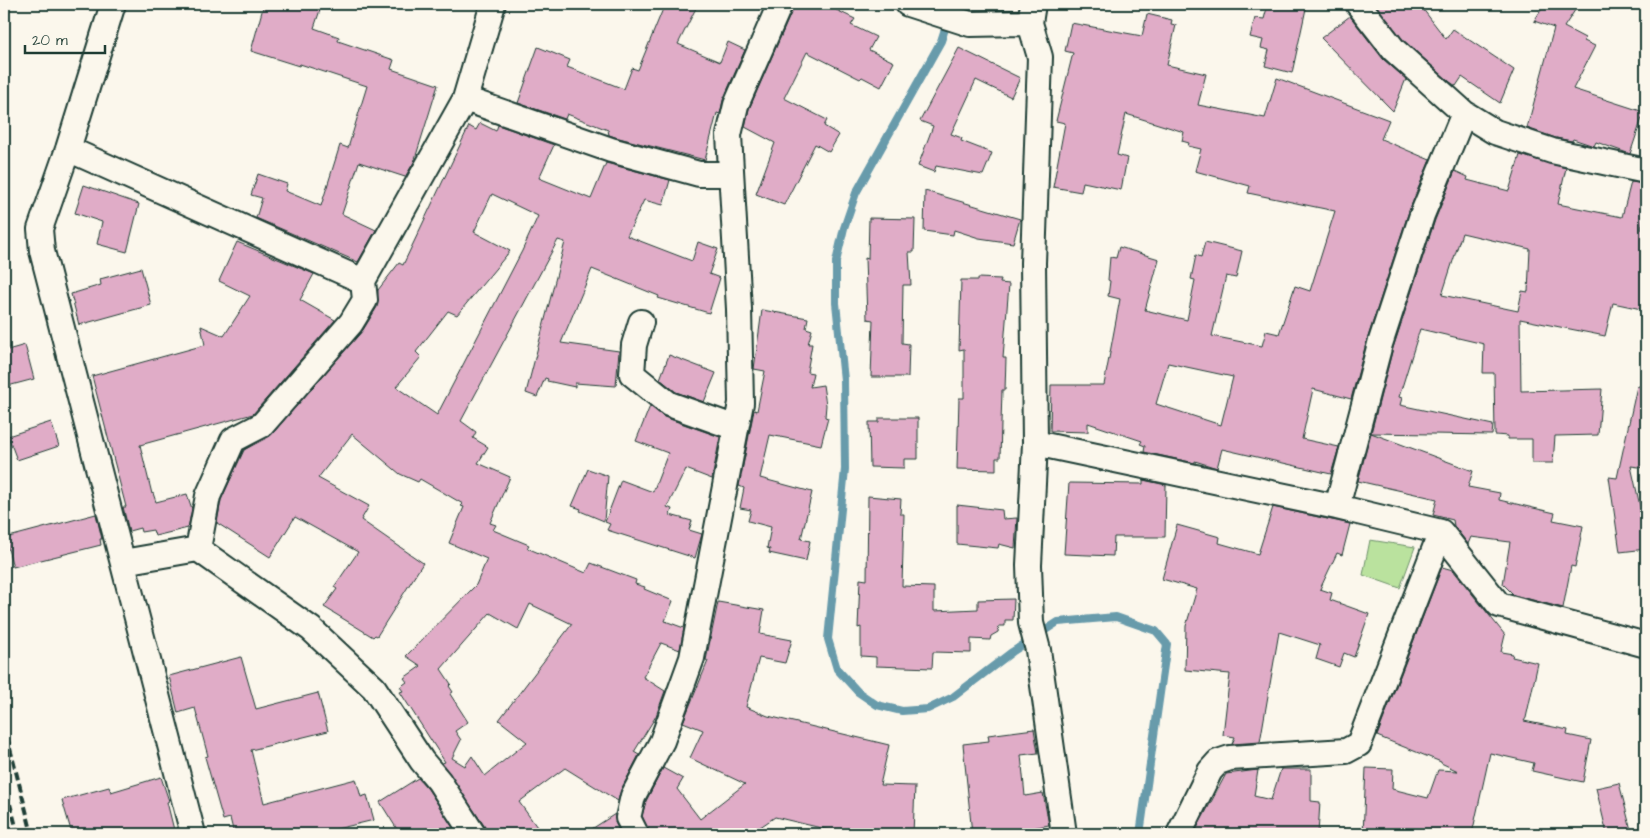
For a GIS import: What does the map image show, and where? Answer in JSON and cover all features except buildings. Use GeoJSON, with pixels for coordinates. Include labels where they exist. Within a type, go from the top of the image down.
{"type":"FeatureCollection","features":[{"type":"Feature","properties":{"kind":"street"},"geometry":{"type":"LineString","coordinates":[[113,4],[68,148],[40,229],[42,251],[193,834]]}},
{"type":"Feature","properties":{"kind":"street"},"geometry":{"type":"LineString","coordinates":[[198,549],[208,496],[233,440],[262,424],[351,323],[365,300],[363,280],[465,99],[493,4]]}},
{"type":"Feature","properties":{"kind":"street"},"geometry":{"type":"LineString","coordinates":[[636,834],[628,818],[633,796],[662,741],[692,658],[741,404],[739,309],[729,174],[729,134],[736,105],[780,4]]}},
{"type":"Feature","properties":{"kind":"street"},"geometry":{"type":"LineString","coordinates":[[908,4],[970,24],[1031,14],[1040,57],[1033,262],[1035,443],[1029,565],[1031,623],[1038,650],[1064,834]]}},
{"type":"Feature","properties":{"kind":"street"},"geometry":{"type":"LineString","coordinates":[[1358,4],[1394,50],[1464,113],[1495,132],[1552,151],[1646,171]]}},
{"type":"Feature","properties":{"kind":"street"},"geometry":{"type":"LineString","coordinates":[[465,99],[611,150],[699,174],[729,174]]}},
{"type":"Feature","properties":{"kind":"street"},"geometry":{"type":"LineString","coordinates":[[1337,507],[1380,344],[1422,215],[1464,113]]}},
{"type":"Feature","properties":{"kind":"street"},"geometry":{"type":"LineString","coordinates":[[68,148],[363,280]]}},
{"type":"Feature","properties":{"kind":"street"},"geometry":{"type":"LineString","coordinates":[[642,322],[634,345],[632,374],[669,404],[736,428]]}},
{"type":"Feature","properties":{"kind":"street"},"geometry":{"type":"LineString","coordinates":[[1035,443],[1337,507],[1441,532],[1499,605],[1646,645]]}},
{"type":"Feature","properties":{"kind":"street"},"geometry":{"type":"LineString","coordinates":[[1179,834],[1210,771],[1218,762],[1230,758],[1346,751],[1359,744],[1441,532]]}},
{"type":"Feature","properties":{"kind":"street"},"geometry":{"type":"LineString","coordinates":[[122,562],[198,549],[311,629],[374,688],[422,761],[439,781],[473,834]]}},
{"type":"Feature","properties":{"kind":"green space"},"geometry":{"type":"Polygon","coordinates":[[[1370,540],[1415,547],[1400,588],[1363,575],[1370,540]]]}},
{"type":"Feature","properties":{"kind":"waterway"},"geometry":{"type":"LineString","coordinates":[[953,4],[941,41],[856,193],[844,228],[836,262],[836,303],[844,380],[845,469],[828,639],[837,669],[858,692],[877,705],[902,711],[928,709],[953,697],[1012,652],[1058,622],[1116,617],[1156,631],[1167,644],[1140,834]]}},
{"type":"Feature","properties":{"kind":"railway"},"geometry":{"type":"LineString","coordinates":[[4,725],[32,834]]}},
{"type":"Feature","properties":{"kind":"railway"},"geometry":{"type":"LineString","coordinates":[[4,781],[18,834]]}}]}
